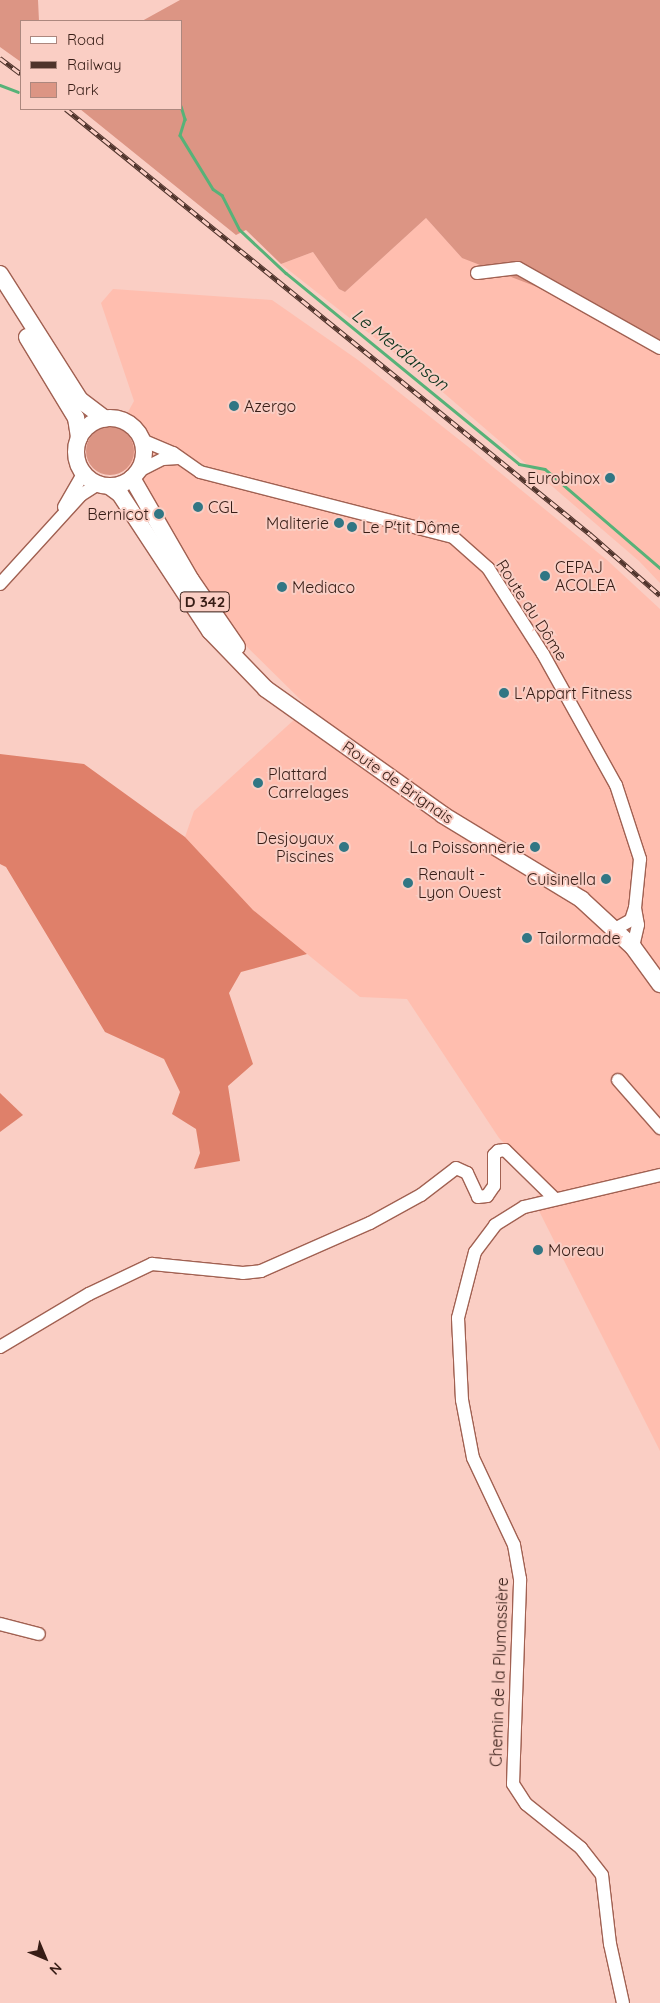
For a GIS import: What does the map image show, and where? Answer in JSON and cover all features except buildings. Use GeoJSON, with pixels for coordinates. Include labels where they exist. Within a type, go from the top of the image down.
{"type":"FeatureCollection","features":[{"type":"Feature","properties":{"kind":"main road"},"geometry":{"type":"LineString","coordinates":[[0,274],[80,400],[105,418],[129,424],[142,440],[144,450],[136,475],[103,485],[83,474],[76,452],[79,438],[76,418],[0,292]]}},
{"type":"Feature","properties":{"kind":"main road"},"geometry":{"type":"LineString","coordinates":[[79,438],[90,424],[105,418]]}},
{"type":"Feature","properties":{"kind":"main road","name":"Route de Brignais"},"geometry":{"type":"LineString","coordinates":[[136,475],[219,624],[298,710]]}},
{"type":"Feature","properties":{"kind":"main road","name":"Route de Brignais"},"geometry":{"type":"LineString","coordinates":[[103,485],[120,494],[210,632],[266,689],[443,815],[580,899],[633,947],[660,984]]}},
{"type":"Feature","properties":{"kind":"street"},"geometry":{"type":"LineString","coordinates":[[477,273],[518,268],[660,348]]}},
{"type":"Feature","properties":{"kind":"street","name":"Route du Dôme"},"geometry":{"type":"LineString","coordinates":[[142,440],[181,459],[200,472],[453,537],[488,568],[543,654],[616,785],[640,859],[635,908],[638,925],[633,947]]}},
{"type":"Feature","properties":{"kind":"street"},"geometry":{"type":"LineString","coordinates":[[136,475],[163,458],[181,459]]}},
{"type":"Feature","properties":{"kind":"street"},"geometry":{"type":"LineString","coordinates":[[52,528],[83,474]]}},
{"type":"Feature","properties":{"kind":"street"},"geometry":{"type":"LineString","coordinates":[[0,584],[82,495],[103,485]]}},
{"type":"Feature","properties":{"kind":"street"},"geometry":{"type":"LineString","coordinates":[[614,929],[632,920],[635,908]]}},
{"type":"Feature","properties":{"kind":"street"},"geometry":{"type":"LineString","coordinates":[[618,1080],[660,1128]]}},
{"type":"Feature","properties":{"kind":"street"},"geometry":{"type":"LineString","coordinates":[[0,1347],[89,1294],[152,1264],[243,1273],[261,1271],[370,1223],[421,1195],[456,1168],[467,1173],[478,1197],[487,1196],[494,1186],[494,1155],[498,1151],[505,1150],[555,1199]]}},
{"type":"Feature","properties":{"kind":"street","name":"Chemin de la Plumassière"},"geometry":{"type":"LineString","coordinates":[[623,2003],[610,1944],[602,1875],[581,1848],[526,1804],[513,1784],[520,1579],[514,1546],[473,1458],[462,1400],[458,1318],[476,1252],[495,1225],[508,1216],[555,1199],[660,1175]]}},
{"type":"Feature","properties":{"kind":"street"},"geometry":{"type":"LineString","coordinates":[[0,1624],[39,1634]]}},
{"type":"Feature","properties":{"kind":"shaded area"},"geometry":{"type":"Polygon","coordinates":[[[426,218],[462,258],[514,258],[660,351],[660,583],[639,561],[431,382],[281,264],[313,252],[339,289],[345,292],[426,218]]]}},
{"type":"Feature","properties":{"kind":"shaded area"},"geometry":{"type":"Polygon","coordinates":[[[113,289],[272,300],[358,360],[471,449],[607,560],[660,609],[660,1451],[533,1199],[547,1187],[499,1138],[407,999],[360,997],[253,910],[185,837],[194,811],[308,707],[231,631],[153,504],[108,449],[134,401],[101,303],[113,289]]]}},
{"type":"Feature","properties":{"kind":"shaded area"},"geometry":{"type":"Polygon","coordinates":[[[0,754],[84,764],[185,837],[253,910],[307,954],[241,972],[229,993],[253,1064],[228,1086],[240,1161],[194,1169],[200,1153],[196,1129],[172,1114],[180,1092],[164,1059],[105,1032],[6,867],[0,864],[0,754]]]}},
{"type":"Feature","properties":{"kind":"shaded area"},"geometry":{"type":"Polygon","coordinates":[[[0,1093],[23,1115],[0,1132],[0,1093]]]}},
{"type":"Feature","properties":{"kind":"green space"},"geometry":{"type":"Polygon","coordinates":[[[0,0],[38,0],[39,20],[20,20],[20,61],[0,47],[0,0]]]}},
{"type":"Feature","properties":{"kind":"green space"},"geometry":{"type":"Polygon","coordinates":[[[180,0],[660,0],[660,346],[615,317],[462,258],[426,218],[345,292],[339,289],[313,252],[281,264],[246,230],[236,235],[81,110],[182,110],[182,20],[144,20],[180,0]]]}},
{"type":"Feature","properties":{"kind":"green space"},"geometry":{"type":"Polygon","coordinates":[[[110,427],[119,429],[127,434],[132,442],[134,451],[132,460],[127,468],[119,473],[110,475],[101,473],[93,468],[88,460],[86,451],[88,442],[93,434],[101,429],[110,427]]]}},
{"type":"Feature","properties":{"kind":"waterway","name":"Le Merdanson"},"geometry":{"type":"LineString","coordinates":[[0,85],[18,92]]}},
{"type":"Feature","properties":{"kind":"waterway","name":"Le Merdanson"},"geometry":{"type":"LineString","coordinates":[[182,109],[185,119],[180,135],[213,189],[222,195],[240,230],[286,273],[519,464],[545,469],[660,568]]}},
{"type":"Feature","properties":{"kind":"railway"},"geometry":{"type":"LineString","coordinates":[[0,58],[20,73]]}},
{"type":"Feature","properties":{"kind":"railway"},"geometry":{"type":"LineString","coordinates":[[67,110],[590,534],[660,595]]}},
{"type":"Feature","properties":{"kind":"place","name":"Azergo"},"geometry":{"type":"Point","coordinates":[234,406]}},
{"type":"Feature","properties":{"kind":"place","name":"Eurobinox"},"geometry":{"type":"Point","coordinates":[610,478]}},
{"type":"Feature","properties":{"kind":"place","name":"CGL"},"geometry":{"type":"Point","coordinates":[198,507]}},
{"type":"Feature","properties":{"kind":"place","name":"Bernicot"},"geometry":{"type":"Point","coordinates":[159,514]}},
{"type":"Feature","properties":{"kind":"place","name":"Maliterie"},"geometry":{"type":"Point","coordinates":[339,523]}},
{"type":"Feature","properties":{"kind":"place","name":"Le P'tit Dôme"},"geometry":{"type":"Point","coordinates":[352,527]}},
{"type":"Feature","properties":{"kind":"place","name":"CEPAJ ACOLEA"},"geometry":{"type":"Point","coordinates":[545,576]}},
{"type":"Feature","properties":{"kind":"place","name":"Mediaco"},"geometry":{"type":"Point","coordinates":[282,587]}},
{"type":"Feature","properties":{"kind":"place","name":"L'Appart Fitness"},"geometry":{"type":"Point","coordinates":[504,693]}},
{"type":"Feature","properties":{"kind":"place","name":"Plattard Carrelages"},"geometry":{"type":"Point","coordinates":[258,783]}},
{"type":"Feature","properties":{"kind":"place","name":"Desjoyaux Piscines"},"geometry":{"type":"Point","coordinates":[344,847]}},
{"type":"Feature","properties":{"kind":"place","name":"La Poissonnerie"},"geometry":{"type":"Point","coordinates":[535,847]}},
{"type":"Feature","properties":{"kind":"place","name":"Cuisinella"},"geometry":{"type":"Point","coordinates":[606,879]}},
{"type":"Feature","properties":{"kind":"place","name":"Renault - Lyon Ouest"},"geometry":{"type":"Point","coordinates":[408,883]}},
{"type":"Feature","properties":{"kind":"place","name":"Tailormade"},"geometry":{"type":"Point","coordinates":[527,938]}},
{"type":"Feature","properties":{"kind":"place","name":"Moreau"},"geometry":{"type":"Point","coordinates":[538,1250]}}]}
